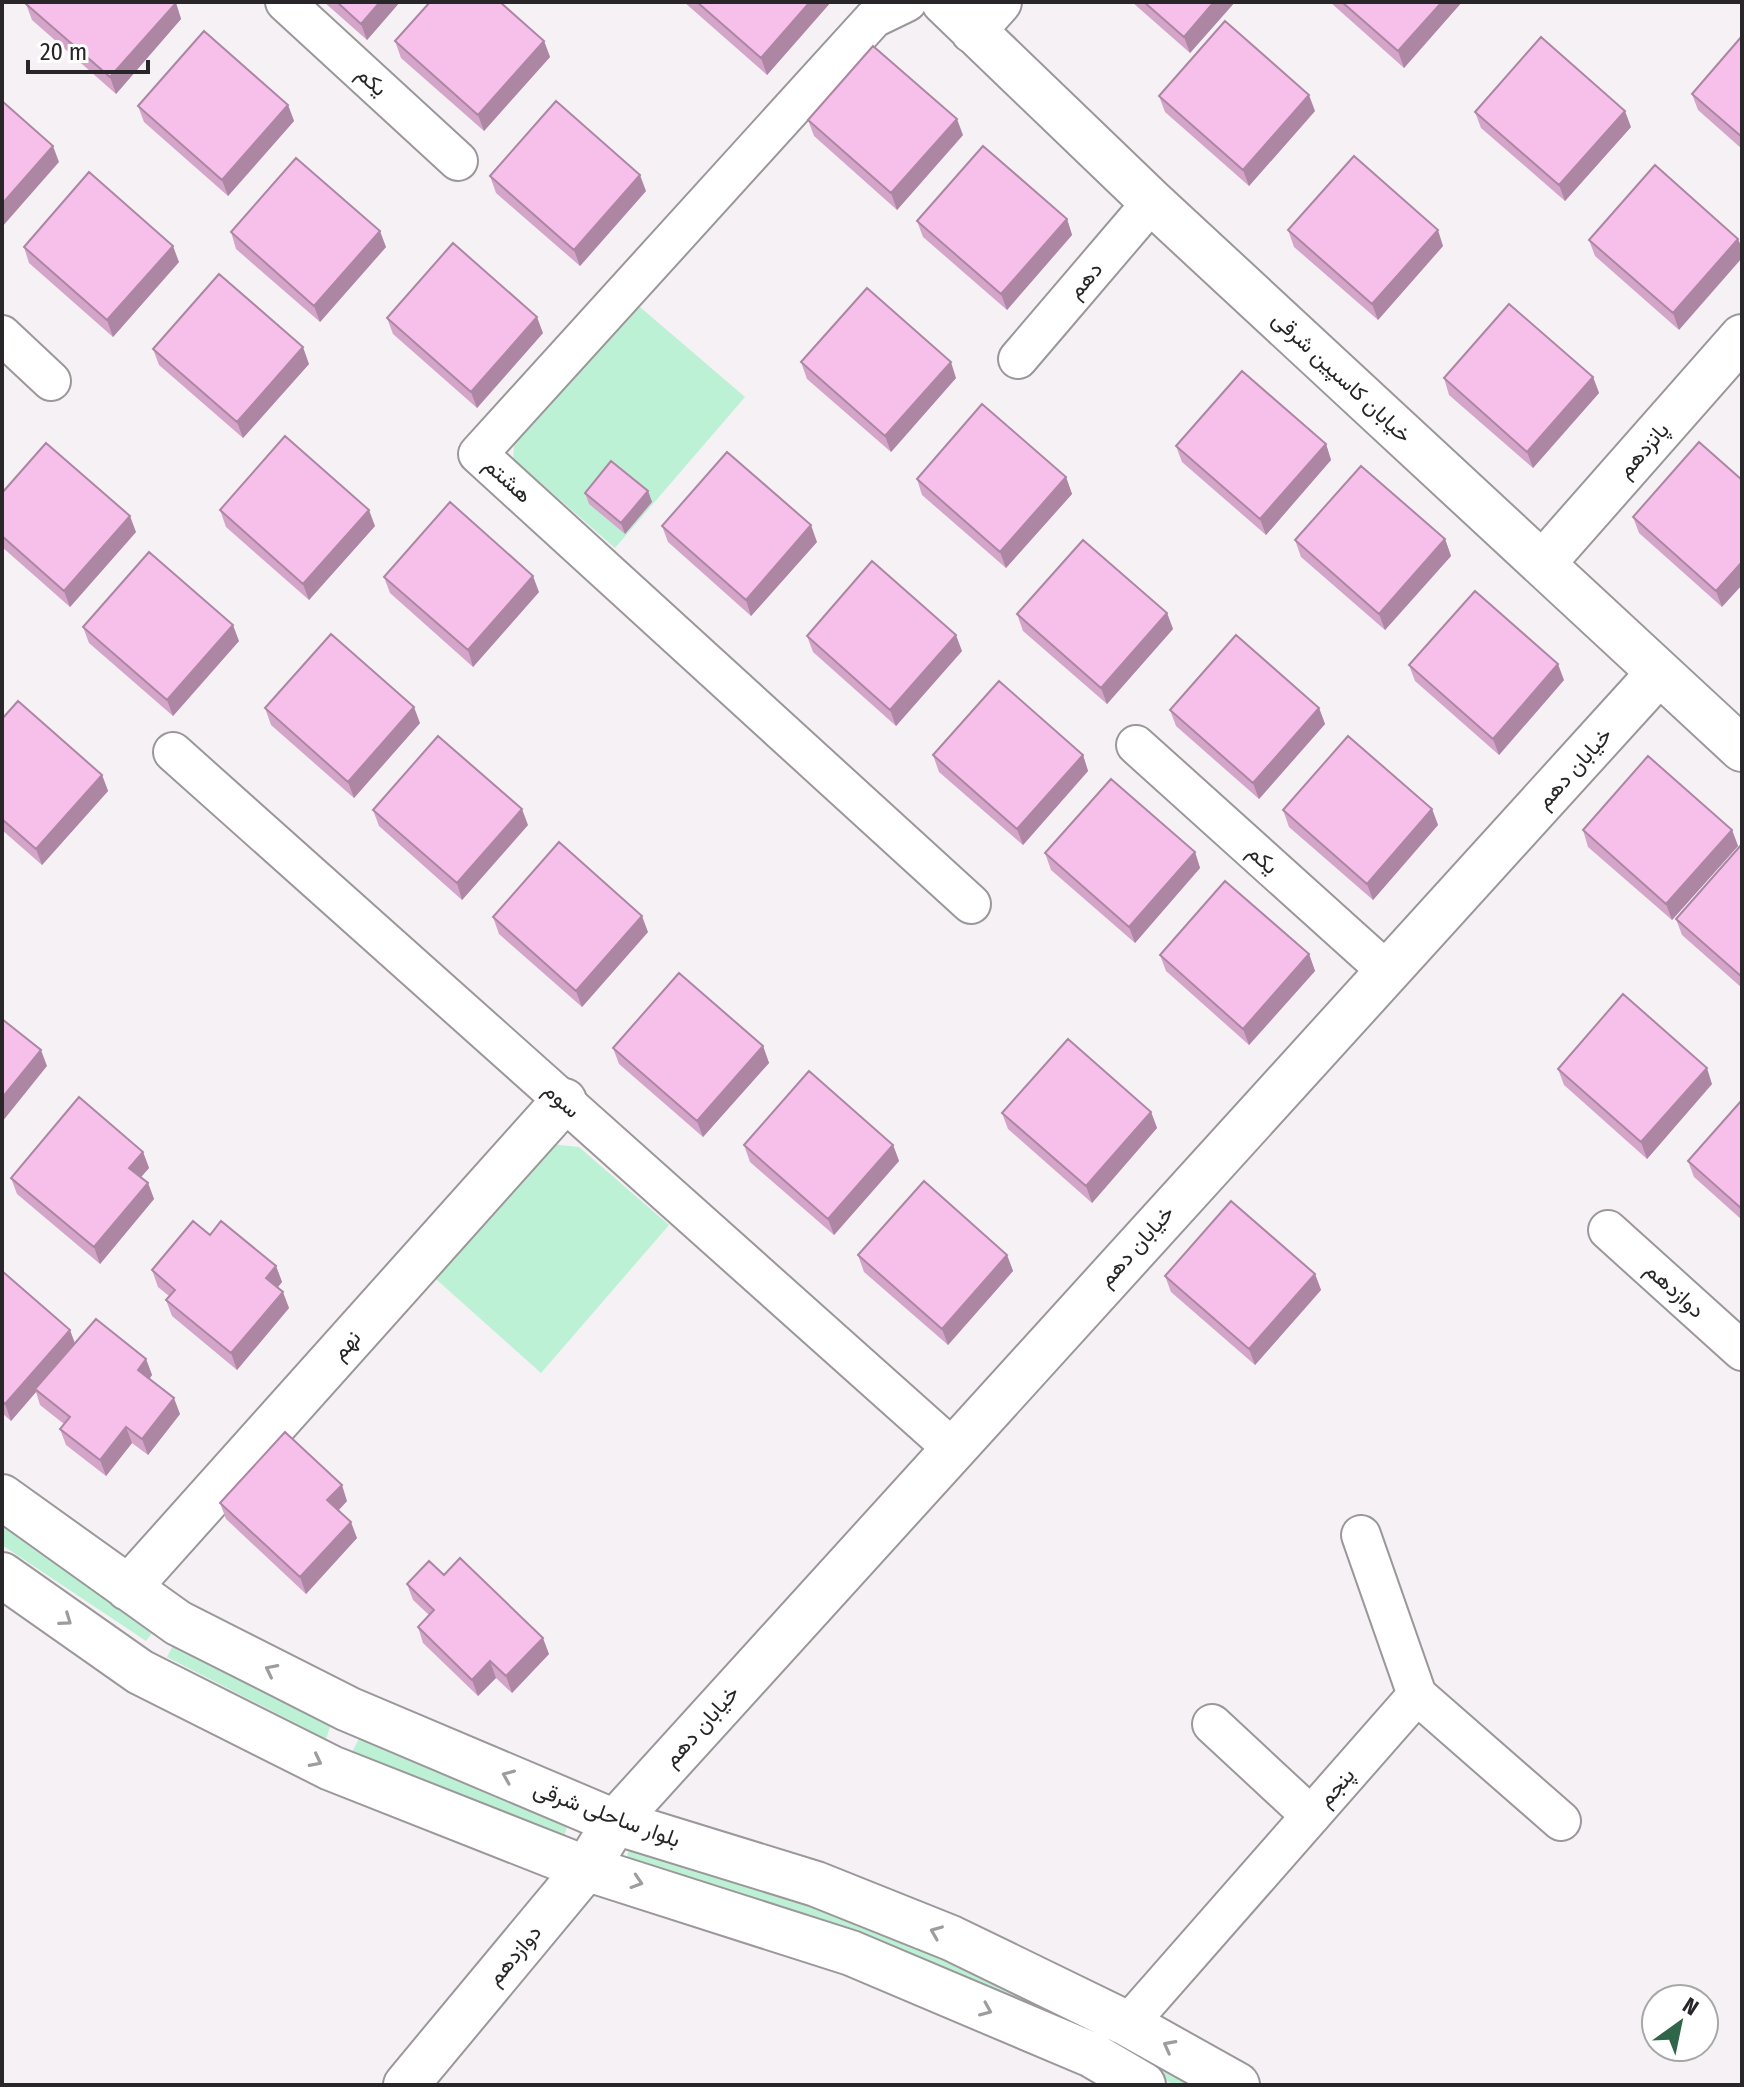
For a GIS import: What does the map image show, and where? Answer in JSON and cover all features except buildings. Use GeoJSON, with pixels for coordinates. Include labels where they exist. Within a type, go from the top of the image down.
{"type":"FeatureCollection","features":[{"type":"Feature","properties":{"kind":"street","name":"یکم"},"geometry":{"type":"LineString","coordinates":[[285,2],[458,161]]}},
{"type":"Feature","properties":{"kind":"street","name":"هشتم"},"geometry":{"type":"LineString","coordinates":[[886,7],[478,454],[971,904]]}},
{"type":"Feature","properties":{"kind":"street","name":"خیابان کاسپین شرقی"},"geometry":{"type":"LineString","coordinates":[[972,12],[1152,202],[1742,749]]}},
{"type":"Feature","properties":{"kind":"street","name":"دهم"},"geometry":{"type":"LineString","coordinates":[[1018,359],[1152,202]]}},
{"type":"Feature","properties":{"kind":"street"},"geometry":{"type":"LineString","coordinates":[[2,335],[51,381]]}},
{"type":"Feature","properties":{"kind":"street","name":"پانزدهم"},"geometry":{"type":"LineString","coordinates":[[1543,563],[1742,337]]}},
{"type":"Feature","properties":{"kind":"street","name":"خیابان دهم"},"geometry":{"type":"LineString","coordinates":[[615,1822],[1659,673]]}},
{"type":"Feature","properties":{"kind":"street","name":"یکم"},"geometry":{"type":"LineString","coordinates":[[1136,745],[1389,973]]}},
{"type":"Feature","properties":{"kind":"street","name":"سوم"},"geometry":{"type":"LineString","coordinates":[[173,752],[952,1448]]}},
{"type":"Feature","properties":{"kind":"street","name":"نهم"},"geometry":{"type":"LineString","coordinates":[[128,1588],[564,1101]]}},
{"type":"Feature","properties":{"kind":"street","name":"دوازدهم"},"geometry":{"type":"LineString","coordinates":[[1608,1230],[1742,1351]]}},
{"type":"Feature","properties":{"kind":"street","name":"بلوار ساحلی شرقی"},"geometry":{"type":"LineString","coordinates":[[2,1497],[178,1623],[348,1709],[615,1822],[816,1884],[951,1938],[1128,2024],[1237,2085]]}},
{"type":"Feature","properties":{"kind":"street"},"geometry":{"type":"LineString","coordinates":[[1361,1535],[1417,1695],[1561,1821]]}},
{"type":"Feature","properties":{"kind":"street"},"geometry":{"type":"LineString","coordinates":[[2,1575],[140,1672],[331,1768],[582,1867],[588,1866],[851,1953],[1092,2055],[1143,2085]]}},
{"type":"Feature","properties":{"kind":"street","name":"پنجم"},"geometry":{"type":"LineString","coordinates":[[1128,2024],[1417,1695]]}},
{"type":"Feature","properties":{"kind":"street"},"geometry":{"type":"LineString","coordinates":[[1212,1724],[1311,1816]]}},
{"type":"Feature","properties":{"kind":"street","name":"دوازدهم"},"geometry":{"type":"LineString","coordinates":[[406,2085],[588,1866],[615,1822]]}},
{"type":"Feature","properties":{"kind":"green space"},"geometry":{"type":"Polygon","coordinates":[[[626,295],[745,397],[615,548],[513,459],[516,417],[626,295]]]}},
{"type":"Feature","properties":{"kind":"green space"},"geometry":{"type":"Polygon","coordinates":[[[540,1143],[579,1147],[669,1225],[541,1373],[428,1272],[540,1143]]]}},
{"type":"Feature","properties":{"kind":"green space"},"geometry":{"type":"Polygon","coordinates":[[[2,1526],[154,1630],[146,1641],[2,1545],[2,1526]]]}},
{"type":"Feature","properties":{"kind":"green space"},"geometry":{"type":"Polygon","coordinates":[[[176,1640],[331,1724],[326,1739],[167,1657],[176,1640]]]}},
{"type":"Feature","properties":{"kind":"green space"},"geometry":{"type":"Polygon","coordinates":[[[361,1735],[569,1819],[564,1837],[352,1752],[361,1735]]]}},
{"type":"Feature","properties":{"kind":"green space"},"geometry":{"type":"Polygon","coordinates":[[[631,1839],[826,1908],[990,1976],[1210,2085],[1174,2085],[1118,2053],[626,1862],[631,1839]]]}}]}
